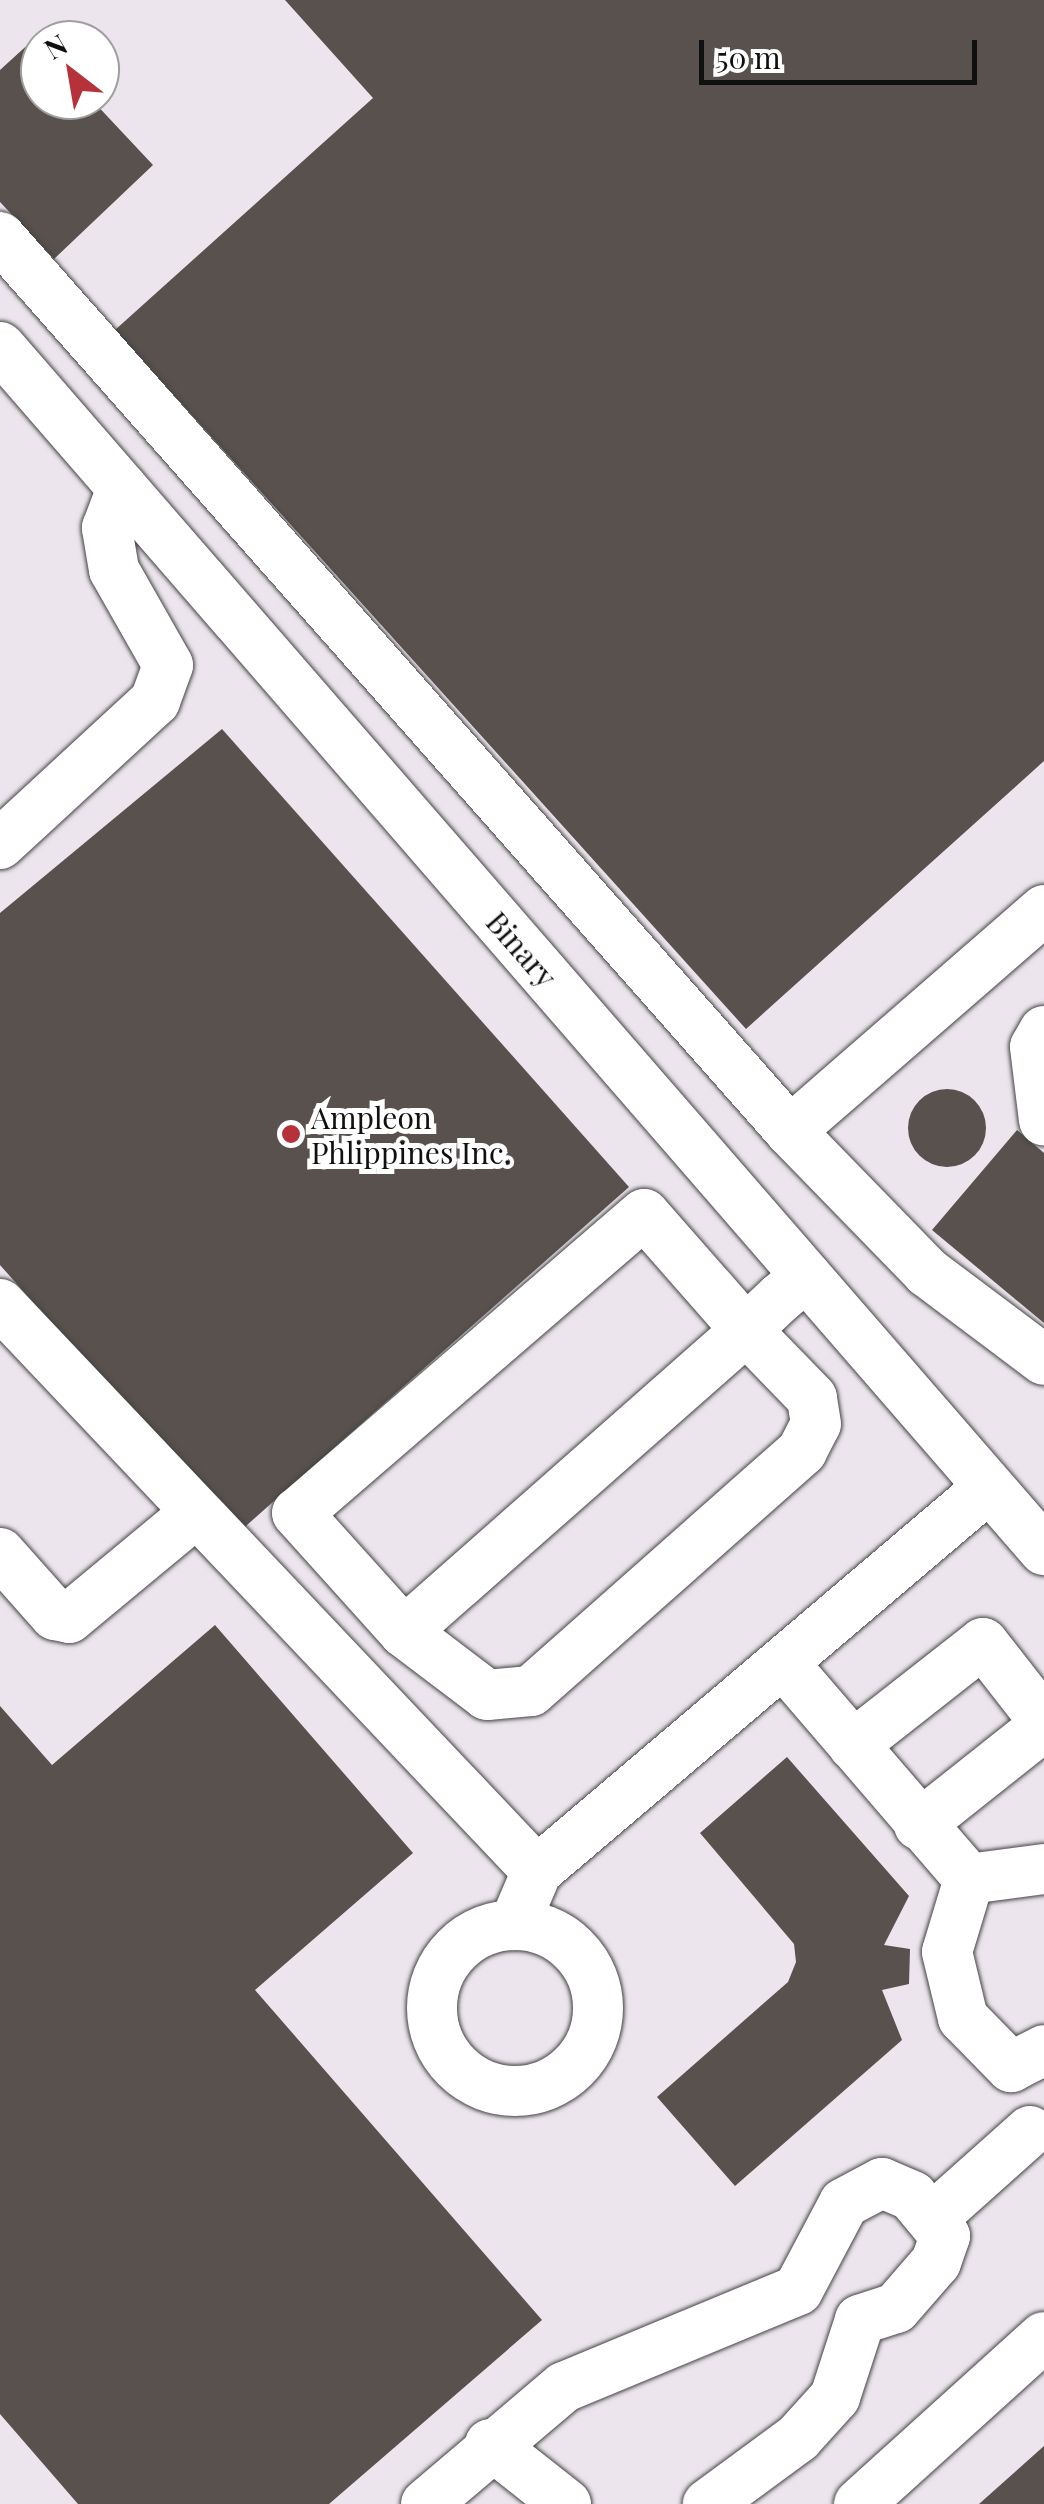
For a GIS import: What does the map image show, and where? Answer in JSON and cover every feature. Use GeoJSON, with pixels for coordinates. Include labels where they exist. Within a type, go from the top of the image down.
{"type":"FeatureCollection","features":[{"type":"Feature","properties":{"kind":"street"},"geometry":{"type":"LineString","coordinates":[[0,237],[790,1131],[927,1272],[1044,1360]]}},
{"type":"Feature","properties":{"kind":"street","name":"Binary"},"geometry":{"type":"LineString","coordinates":[[0,347],[1044,1550]]}},
{"type":"Feature","properties":{"kind":"street"},"geometry":{"type":"LineString","coordinates":[[0,844],[155,701],[168,665],[114,570],[107,528],[122,488]]}},
{"type":"Feature","properties":{"kind":"street"},"geometry":{"type":"LineString","coordinates":[[790,1131],[1044,910]]}},
{"type":"Feature","properties":{"kind":"street"},"geometry":{"type":"LineString","coordinates":[[1044,1031],[1035,1047],[1044,1120]]}},
{"type":"Feature","properties":{"kind":"street"},"geometry":{"type":"LineString","coordinates":[[644,1214],[812,1398],[816,1424],[802,1451],[531,1691],[486,1696],[404,1632],[297,1513],[644,1214]]}},
{"type":"Feature","properties":{"kind":"street"},"geometry":{"type":"LineString","coordinates":[[404,1632],[806,1276]]}},
{"type":"Feature","properties":{"kind":"street"},"geometry":{"type":"LineString","coordinates":[[0,1304],[193,1515],[537,1870]]}},
{"type":"Feature","properties":{"kind":"street"},"geometry":{"type":"LineString","coordinates":[[812,1398],[869,1350]]}},
{"type":"Feature","properties":{"kind":"street"},"geometry":{"type":"LineString","coordinates":[[514,1925],[537,1870],[988,1488]]}},
{"type":"Feature","properties":{"kind":"street"},"geometry":{"type":"LineString","coordinates":[[0,1552],[55,1614],[69,1618],[193,1515]]}},
{"type":"Feature","properties":{"kind":"street"},"geometry":{"type":"LineString","coordinates":[[853,1745],[982,1643],[1044,1723],[919,1825]]}},
{"type":"Feature","properties":{"kind":"street"},"geometry":{"type":"LineString","coordinates":[[784,1664],[969,1879]]}},
{"type":"Feature","properties":{"kind":"street"},"geometry":{"type":"LineString","coordinates":[[969,1879],[1044,1869]]}},
{"type":"Feature","properties":{"kind":"street"},"geometry":{"type":"LineString","coordinates":[[936,2215],[1037,2140],[1016,2111],[1027,2059],[963,2018],[947,1952],[969,1879]]}},
{"type":"Feature","properties":{"kind":"street"},"geometry":{"type":"LineString","coordinates":[[426,2504],[490,2444],[564,2387],[628,2354],[798,2290],[844,2203],[882,2183],[936,2215],[945,2236],[914,2292],[860,2320],[836,2324],[798,2290]]}},
{"type":"Feature","properties":{"kind":"street"},"geometry":{"type":"LineString","coordinates":[[708,2504],[798,2438],[835,2397],[860,2320]]}},
{"type":"Feature","properties":{"kind":"street"},"geometry":{"type":"LineString","coordinates":[[859,2504],[1044,2336]]}},
{"type":"Feature","properties":{"kind":"street"},"geometry":{"type":"LineString","coordinates":[[490,2444],[566,2504]]}},
{"type":"Feature","properties":{"kind":"shaded area"},"geometry":{"type":"Polygon","coordinates":[[[0,0],[1044,0],[1044,2504],[0,2504],[0,0]]]}},
{"type":"Feature","properties":{"kind":"building"},"geometry":{"type":"Polygon","coordinates":[[[285,0],[1044,0],[1044,761],[746,1029],[115,330],[373,98],[285,0]]]}},
{"type":"Feature","properties":{"kind":"building"},"geometry":{"type":"Polygon","coordinates":[[[20,52],[20,120],[111,120],[153,165],[54,259],[0,202],[0,70],[20,52]]]}},
{"type":"Feature","properties":{"kind":"building","name":"Ampleon Phlippines Inc."},"geometry":{"type":"Polygon","coordinates":[[[222,729],[629,1187],[238,1533],[0,1265],[0,913],[222,729]]]}},
{"type":"Feature","properties":{"kind":"building"},"geometry":{"type":"Polygon","coordinates":[[[947,1089],[962,1092],[974,1101],[983,1113],[983,1143],[974,1155],[962,1164],[947,1167],[932,1164],[920,1155],[911,1143],[908,1128],[911,1113],[920,1101],[932,1092],[947,1089]]]}},
{"type":"Feature","properties":{"kind":"building"},"geometry":{"type":"Polygon","coordinates":[[[1017,1130],[1044,1153],[1044,1323],[932,1230],[1017,1130]]]}},
{"type":"Feature","properties":{"kind":"building"},"geometry":{"type":"Polygon","coordinates":[[[215,1625],[413,1853],[255,1990],[542,2320],[329,2504],[78,2504],[0,2414],[0,1706],[52,1765],[215,1625]]]}},
{"type":"Feature","properties":{"kind":"building"},"geometry":{"type":"Polygon","coordinates":[[[787,1757],[909,1896],[884,1945],[910,1949],[909,1984],[882,1990],[902,2040],[735,2186],[657,2097],[788,1982],[796,1962],[794,1944],[700,1833],[787,1757]]]}},
{"type":"Feature","properties":{"kind":"building"},"geometry":{"type":"Polygon","coordinates":[[[1044,2446],[1044,2504],[979,2504],[1044,2446]]]}},
{"type":"Feature","properties":{"kind":"place","name":"Ampleon Phlippines Inc."},"geometry":{"type":"Point","coordinates":[291,1134]}}]}
